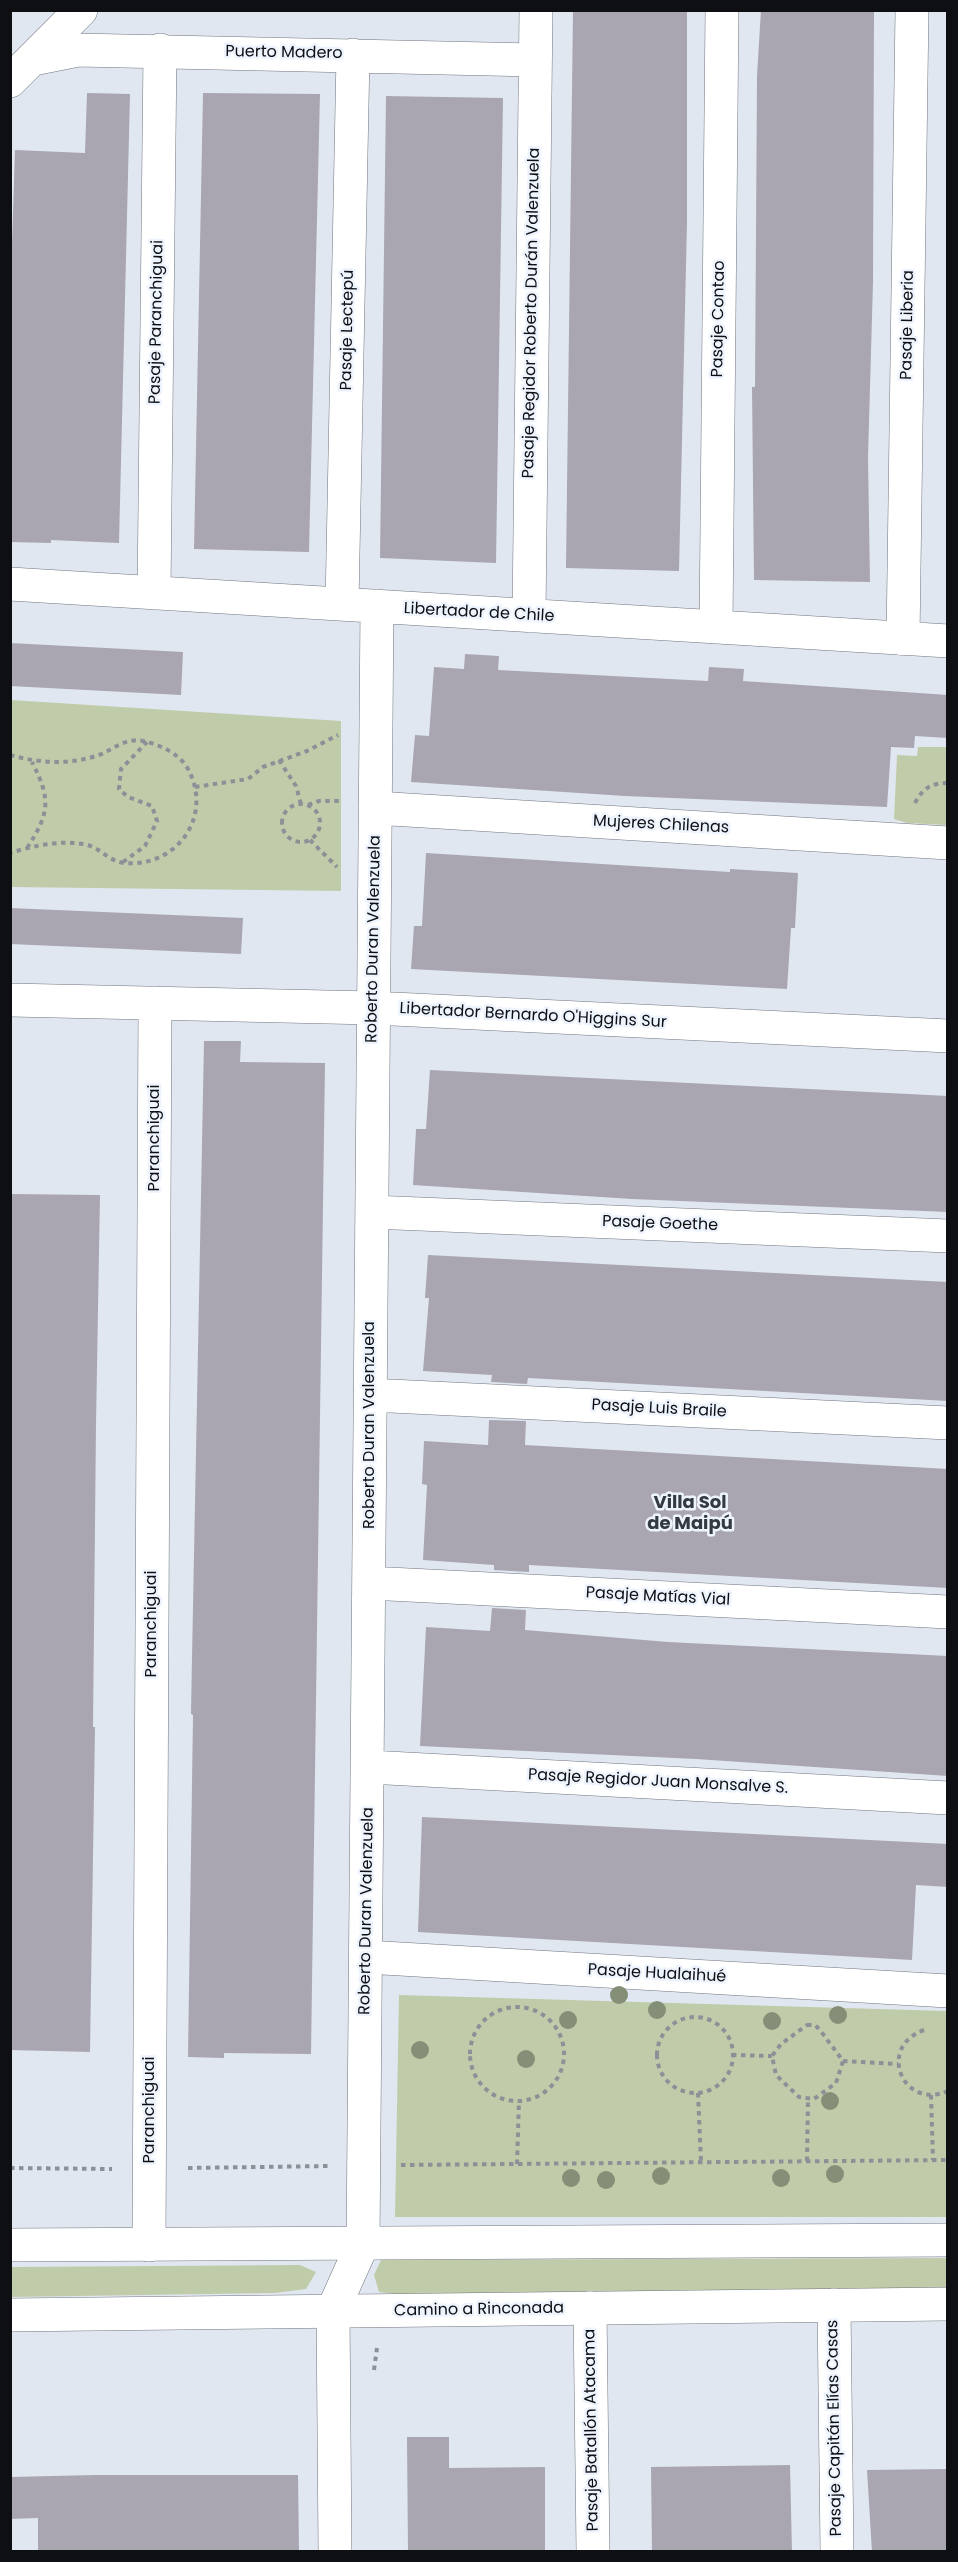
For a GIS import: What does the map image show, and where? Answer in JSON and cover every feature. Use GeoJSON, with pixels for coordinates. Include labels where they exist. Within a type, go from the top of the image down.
{"type":"FeatureCollection","features":[{"type":"Feature","properties":{"kind":"street"},"geometry":{"type":"LineString","coordinates":[[22,70],[81,10]]}},
{"type":"Feature","properties":{"kind":"street","name":"Pasaje Regidor Roberto Durán Valenzuela"},"geometry":{"type":"LineString","coordinates":[[529,616],[536,10]]}},
{"type":"Feature","properties":{"kind":"street","name":"Pasaje Contao"},"geometry":{"type":"LineString","coordinates":[[716,627],[722,10]]}},
{"type":"Feature","properties":{"kind":"street","name":"Pasaje Liberia"},"geometry":{"type":"LineString","coordinates":[[903,639],[912,10]]}},
{"type":"Feature","properties":{"kind":"street","name":"Puerto Madero"},"geometry":{"type":"LineString","coordinates":[[22,70],[78,50],[535,60]]}},
{"type":"Feature","properties":{"kind":"street","name":"Pasaje Paranchiguai"},"geometry":{"type":"LineString","coordinates":[[154,593],[160,50]]}},
{"type":"Feature","properties":{"kind":"street","name":"Pasaje Lectepú"},"geometry":{"type":"LineString","coordinates":[[342,604],[353,55]]}},
{"type":"Feature","properties":{"kind":"street","name":"Libertador de Chile"},"geometry":{"type":"LineString","coordinates":[[10,584],[948,641]]}},
{"type":"Feature","properties":{"kind":"street","name":"Roberto Duran Valenzuela"},"geometry":{"type":"LineString","coordinates":[[363,2243],[369,1767],[377,606]]}},
{"type":"Feature","properties":{"kind":"street","name":"Mujeres Chilenas"},"geometry":{"type":"LineString","coordinates":[[375,808],[948,843]]}},
{"type":"Feature","properties":{"kind":"street","name":"Libertador Bernardo O'Higgins Sur"},"geometry":{"type":"LineString","coordinates":[[10,1000],[374,1008],[948,1036]]}},
{"type":"Feature","properties":{"kind":"street","name":"Paranchiguai"},"geometry":{"type":"LineString","coordinates":[[149,2245],[155,1003]]}},
{"type":"Feature","properties":{"kind":"street","name":"Pasaje Goethe"},"geometry":{"type":"LineString","coordinates":[[372,1212],[948,1236]]}},
{"type":"Feature","properties":{"kind":"street","name":"Pasaje Luis Braile"},"geometry":{"type":"LineString","coordinates":[[370,1395],[948,1423]]}},
{"type":"Feature","properties":{"kind":"street","name":"Pasaje Matías Vial"},"geometry":{"type":"LineString","coordinates":[[369,1582],[948,1612]]}},
{"type":"Feature","properties":{"kind":"street","name":"Pasaje Regidor Juan Monsalve S."},"geometry":{"type":"LineString","coordinates":[[369,1767],[948,1798]]}},
{"type":"Feature","properties":{"kind":"street","name":"Pasaje Hualaihué"},"geometry":{"type":"LineString","coordinates":[[366,1957],[948,1990]]}},
{"type":"Feature","properties":{"kind":"street"},"geometry":{"type":"LineString","coordinates":[[10,2245],[948,2240]]}},
{"type":"Feature","properties":{"kind":"street"},"geometry":{"type":"LineString","coordinates":[[335,2552],[333,2310],[363,2243]]}},
{"type":"Feature","properties":{"kind":"street","name":"Camino a Rinconada"},"geometry":{"type":"LineString","coordinates":[[10,2315],[948,2304]]}},
{"type":"Feature","properties":{"kind":"street","name":"Pasaje Capitán Elías Casas"},"geometry":{"type":"LineString","coordinates":[[834,2306],[837,2552]]}},
{"type":"Feature","properties":{"kind":"street","name":"Pasaje Batallón Atacama"},"geometry":{"type":"LineString","coordinates":[[590,2308],[593,2552]]}},
{"type":"Feature","properties":{"kind":"path"},"geometry":{"type":"LineString","coordinates":[[195,787],[248,779],[263,766],[307,751],[341,733]]}},
{"type":"Feature","properties":{"kind":"path"},"geometry":{"type":"LineString","coordinates":[[10,755],[31,761],[56,762],[85,759],[129,740],[147,742],[180,759],[187,767],[195,787],[194,820],[185,839],[166,855],[146,861],[122,862],[84,844],[27,848],[10,853]]}},
{"type":"Feature","properties":{"kind":"path"},"geometry":{"type":"LineString","coordinates":[[122,862],[145,846],[157,821],[152,806],[128,797],[119,789],[121,769],[147,742]]}},
{"type":"Feature","properties":{"kind":"path"},"geometry":{"type":"LineString","coordinates":[[279,760],[296,786],[301,804]]}},
{"type":"Feature","properties":{"kind":"path"},"geometry":{"type":"LineString","coordinates":[[27,848],[43,822],[46,810],[45,788],[31,761]]}},
{"type":"Feature","properties":{"kind":"path"},"geometry":{"type":"LineString","coordinates":[[913,806],[920,794],[932,784],[948,783]]}},
{"type":"Feature","properties":{"kind":"path"},"geometry":{"type":"LineString","coordinates":[[307,805],[317,813],[320,825],[310,840],[298,843],[291,840],[281,824],[285,812],[301,804],[341,801]]}},
{"type":"Feature","properties":{"kind":"path"},"geometry":{"type":"LineString","coordinates":[[310,840],[341,870]]}},
{"type":"Feature","properties":{"kind":"path"},"geometry":{"type":"LineString","coordinates":[[510,2007],[526,2007],[552,2022],[561,2035],[564,2050],[563,2065],[552,2085],[534,2098],[519,2101],[503,2099],[489,2091],[478,2080],[472,2066],[470,2050],[474,2035],[482,2021],[495,2012],[510,2007]]}},
{"type":"Feature","properties":{"kind":"path"},"geometry":{"type":"LineString","coordinates":[[697,2016],[720,2026],[728,2036],[732,2055],[729,2072],[721,2082],[699,2093],[674,2087],[658,2067],[658,2043],[664,2032],[684,2017],[697,2016]]}},
{"type":"Feature","properties":{"kind":"path"},"geometry":{"type":"LineString","coordinates":[[807,2025],[815,2025],[833,2045],[843,2061],[836,2083],[814,2099],[799,2097],[776,2075],[772,2056],[781,2044],[807,2025]]}},
{"type":"Feature","properties":{"kind":"path"},"geometry":{"type":"LineString","coordinates":[[933,2029],[922,2030],[904,2043],[898,2064],[906,2084],[915,2091],[931,2095],[948,2091]]}},
{"type":"Feature","properties":{"kind":"path"},"geometry":{"type":"LineString","coordinates":[[732,2055],[772,2056]]}},
{"type":"Feature","properties":{"kind":"path"},"geometry":{"type":"LineString","coordinates":[[843,2061],[898,2064]]}},
{"type":"Feature","properties":{"kind":"path"},"geometry":{"type":"LineString","coordinates":[[699,2093],[701,2162]]}},
{"type":"Feature","properties":{"kind":"path"},"geometry":{"type":"LineString","coordinates":[[931,2095],[933,2160]]}},
{"type":"Feature","properties":{"kind":"path"},"geometry":{"type":"LineString","coordinates":[[807,2162],[808,2098]]}},
{"type":"Feature","properties":{"kind":"path"},"geometry":{"type":"LineString","coordinates":[[517,2164],[519,2101]]}},
{"type":"Feature","properties":{"kind":"path"},"geometry":{"type":"LineString","coordinates":[[10,2168],[149,2169],[948,2160]]}},
{"type":"Feature","properties":{"kind":"path"},"geometry":{"type":"LineString","coordinates":[[374,2373],[378,2342]]}},
{"type":"Feature","properties":{"kind":"green space"},"geometry":{"type":"Polygon","coordinates":[[[11,700],[341,721],[341,891],[11,887],[11,700]]]}},
{"type":"Feature","properties":{"kind":"green space"},"geometry":{"type":"Polygon","coordinates":[[[918,747],[947,747],[947,825],[907,823],[894,819],[897,755],[917,756],[918,747]]]}},
{"type":"Feature","properties":{"kind":"green space"},"geometry":{"type":"Polygon","coordinates":[[[399,1995],[947,2011],[947,2217],[395,2217],[399,1995]]]}},
{"type":"Feature","properties":{"kind":"green space"},"geometry":{"type":"Polygon","coordinates":[[[948,2258],[947,2289],[438,2299],[379,2292],[374,2275],[381,2260],[948,2258]]]}},
{"type":"Feature","properties":{"kind":"green space"},"geometry":{"type":"Polygon","coordinates":[[[300,2265],[316,2272],[306,2289],[275,2293],[11,2297],[11,2267],[300,2265]]]}},
{"type":"Feature","properties":{"kind":"building"},"geometry":{"type":"Polygon","coordinates":[[[573,10],[687,10],[687,222],[679,571],[566,568],[573,10]]]}},
{"type":"Feature","properties":{"kind":"building"},"geometry":{"type":"Polygon","coordinates":[[[761,10],[874,10],[873,282],[868,457],[870,582],[754,580],[752,387],[755,387],[757,76],[761,10]]]}},
{"type":"Feature","properties":{"kind":"building"},"geometry":{"type":"Polygon","coordinates":[[[87,93],[130,94],[119,543],[51,540],[51,543],[10,542],[11,275],[15,150],[85,153],[87,93]]]}},
{"type":"Feature","properties":{"kind":"building"},"geometry":{"type":"Polygon","coordinates":[[[203,93],[320,94],[309,552],[194,549],[203,93]]]}},
{"type":"Feature","properties":{"kind":"building"},"geometry":{"type":"Polygon","coordinates":[[[386,96],[503,98],[496,563],[380,558],[386,96]]]}},
{"type":"Feature","properties":{"kind":"building"},"geometry":{"type":"Polygon","coordinates":[[[10,643],[183,652],[181,695],[10,686],[10,643]]]}},
{"type":"Feature","properties":{"kind":"building"},"geometry":{"type":"Polygon","coordinates":[[[465,654],[499,656],[498,670],[708,681],[709,667],[744,669],[743,681],[948,695],[948,738],[915,736],[914,748],[891,747],[887,807],[625,796],[411,782],[415,735],[429,736],[434,667],[464,669],[465,654]]]}},
{"type":"Feature","properties":{"kind":"building"},"geometry":{"type":"Polygon","coordinates":[[[426,853],[730,872],[730,869],[798,873],[795,928],[791,928],[787,989],[411,969],[414,926],[422,926],[426,853]]]}},
{"type":"Feature","properties":{"kind":"building"},"geometry":{"type":"Polygon","coordinates":[[[10,908],[243,918],[241,954],[10,944],[10,908]]]}},
{"type":"Feature","properties":{"kind":"building"},"geometry":{"type":"Polygon","coordinates":[[[204,1041],[241,1041],[240,1062],[325,1063],[311,2054],[224,2053],[224,2058],[188,2057],[193,1715],[191,1714],[204,1041]]]}},
{"type":"Feature","properties":{"kind":"building"},"geometry":{"type":"Polygon","coordinates":[[[430,1070],[948,1096],[948,1212],[632,1199],[413,1185],[416,1129],[426,1129],[430,1070]]]}},
{"type":"Feature","properties":{"kind":"building"},"geometry":{"type":"Polygon","coordinates":[[[10,1194],[100,1195],[90,2052],[10,2050],[10,1194]]]}},
{"type":"Feature","properties":{"kind":"building"},"geometry":{"type":"Polygon","coordinates":[[[428,1255],[948,1282],[948,1401],[528,1378],[527,1384],[491,1382],[492,1375],[423,1371],[429,1298],[425,1298],[428,1255]]]}},
{"type":"Feature","properties":{"kind":"building"},"geometry":{"type":"Polygon","coordinates":[[[489,1420],[526,1421],[525,1445],[948,1469],[948,1588],[529,1565],[529,1572],[494,1570],[494,1565],[423,1560],[427,1485],[422,1484],[424,1441],[488,1445],[489,1420]]]}},
{"type":"Feature","properties":{"kind":"building"},"geometry":{"type":"Polygon","coordinates":[[[492,1608],[526,1610],[525,1630],[668,1642],[948,1656],[948,1776],[696,1759],[420,1746],[426,1627],[490,1631],[492,1608]]]}},
{"type":"Feature","properties":{"kind":"building"},"geometry":{"type":"Polygon","coordinates":[[[422,1817],[948,1844],[948,1887],[916,1885],[912,1960],[418,1932],[422,1817]]]}},
{"type":"Feature","properties":{"kind":"building"},"geometry":{"type":"Polygon","coordinates":[[[407,2437],[449,2437],[449,2468],[545,2467],[545,2552],[408,2552],[407,2437]]]}},
{"type":"Feature","properties":{"kind":"building"},"geometry":{"type":"Polygon","coordinates":[[[790,2465],[792,2552],[652,2552],[651,2467],[790,2465]]]}},
{"type":"Feature","properties":{"kind":"building"},"geometry":{"type":"Polygon","coordinates":[[[948,2469],[948,2552],[872,2552],[867,2470],[948,2469]]]}},
{"type":"Feature","properties":{"kind":"building"},"geometry":{"type":"Polygon","coordinates":[[[298,2475],[299,2552],[38,2552],[38,2518],[10,2519],[10,2477],[298,2475]]]}},
{"type":"Feature","properties":{"kind":"district","name":"Villa Sol de Maipú"},"geometry":{"type":"Point","coordinates":[690,1513]}}]}
